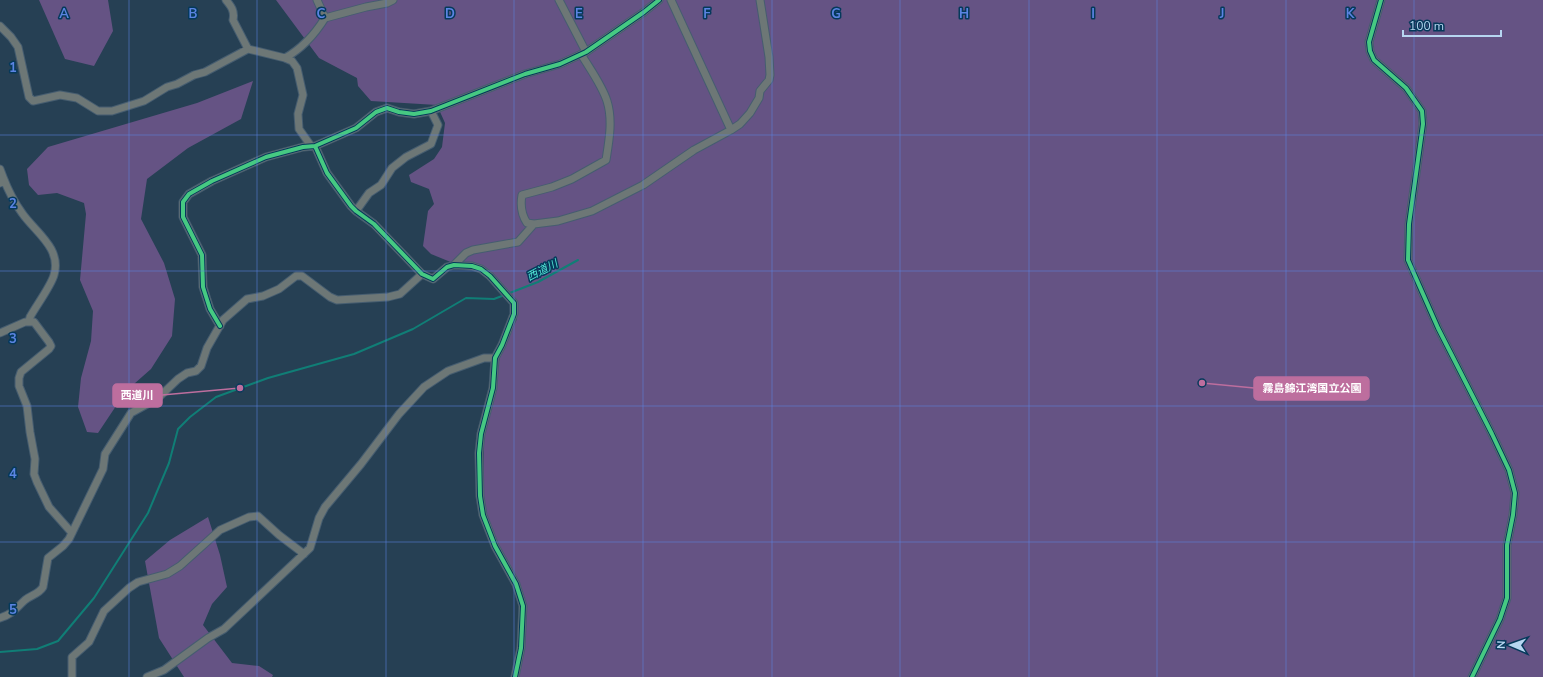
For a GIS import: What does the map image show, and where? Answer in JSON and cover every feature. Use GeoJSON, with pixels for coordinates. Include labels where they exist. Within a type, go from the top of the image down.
{"type":"FeatureCollection","features":[{"type":"Feature","properties":{"kind":"street"},"geometry":{"type":"LineString","coordinates":[[226,0],[231,5],[234,14],[233,20],[248,48]]}},
{"type":"Feature","properties":{"kind":"street"},"geometry":{"type":"LineString","coordinates":[[285,58],[297,51],[320,26],[324,18],[317,0]]}},
{"type":"Feature","properties":{"kind":"street"},"geometry":{"type":"LineString","coordinates":[[324,18],[366,7],[387,4],[393,0]]}},
{"type":"Feature","properties":{"kind":"street"},"geometry":{"type":"LineString","coordinates":[[559,0],[583,53],[607,100],[610,115],[609,142],[606,160],[572,179],[552,187],[522,195],[522,215],[527,223],[534,224],[558,220],[592,211],[643,185],[694,150],[731,130],[750,113],[759,98],[760,91],[769,77],[769,58],[760,0]]}},
{"type":"Feature","properties":{"kind":"street"},"geometry":{"type":"LineString","coordinates":[[220,326],[210,309],[203,287],[202,255],[183,217],[182,211],[186,198],[212,181],[266,157],[313,146],[356,128],[376,112],[387,108],[399,112],[414,114],[431,111],[525,74],[560,64],[583,53],[644,12],[659,0]]}},
{"type":"Feature","properties":{"kind":"street"},"geometry":{"type":"LineString","coordinates":[[672,0],[731,130]]}},
{"type":"Feature","properties":{"kind":"street"},"geometry":{"type":"LineString","coordinates":[[1381,0],[1369,42],[1370,51],[1374,60],[1406,88],[1422,111],[1423,124],[1409,224],[1408,260],[1438,328],[1509,470],[1515,493],[1507,545],[1507,598],[1500,619],[1472,677]]}},
{"type":"Feature","properties":{"kind":"street"},"geometry":{"type":"LineString","coordinates":[[0,26],[11,37],[18,48],[29,97],[33,101],[60,95],[77,98],[98,111],[112,111],[144,101],[167,87],[177,84],[194,75],[205,72],[248,48],[292,61],[298,68],[303,95],[298,114],[300,129],[313,146],[327,173],[356,212],[374,224],[422,274],[433,278],[447,267],[454,265],[472,266],[481,269],[490,276],[512,300],[514,303],[514,314],[502,345],[495,358],[492,388],[481,434],[479,453],[480,496],[483,515],[495,546],[516,584],[523,606],[521,648],[515,677]]}},
{"type":"Feature","properties":{"kind":"street"},"geometry":{"type":"LineString","coordinates":[[356,212],[369,193],[381,185],[392,168],[406,157],[431,144],[438,125],[431,111]]}},
{"type":"Feature","properties":{"kind":"street"},"geometry":{"type":"LineString","coordinates":[[0,169],[2,180],[22,214],[49,244],[55,260],[54,275],[30,317],[30,321]]}},
{"type":"Feature","properties":{"kind":"street"},"geometry":{"type":"LineString","coordinates":[[454,265],[466,253],[473,250],[518,242],[534,224]]}},
{"type":"Feature","properties":{"kind":"street"},"geometry":{"type":"LineString","coordinates":[[0,618],[10,615],[26,599],[41,591],[45,582],[48,558],[63,546],[72,533],[103,469],[105,454],[131,413],[158,398],[178,379],[187,373],[196,371],[201,366],[207,348],[223,320],[247,299],[263,296],[279,289],[296,276],[302,276],[337,300],[388,297],[400,294],[422,274]]}},
{"type":"Feature","properties":{"kind":"street"},"geometry":{"type":"LineString","coordinates":[[0,334],[30,321],[34,322],[51,346],[46,352],[21,372],[19,386],[28,406],[30,432],[35,458],[34,474],[50,507],[72,533]]}},
{"type":"Feature","properties":{"kind":"street"},"geometry":{"type":"LineString","coordinates":[[147,677],[164,670],[208,638],[224,629],[310,548],[318,518],[399,414],[424,387],[448,371],[484,358],[495,358]]}},
{"type":"Feature","properties":{"kind":"street"},"geometry":{"type":"LineString","coordinates":[[72,677],[72,657],[89,642],[104,611],[112,603],[138,582],[167,574],[174,570],[220,530],[249,516],[258,516],[279,535],[304,554]]}},
{"type":"Feature","properties":{"kind":"shaded area"},"geometry":{"type":"Polygon","coordinates":[[[39,0],[108,0],[113,31],[94,66],[65,59],[39,0]]]}},
{"type":"Feature","properties":{"kind":"shaded area"},"geometry":{"type":"Polygon","coordinates":[[[276,0],[1543,0],[1543,677],[516,677],[526,609],[493,537],[483,505],[484,436],[501,351],[517,319],[515,304],[504,286],[488,271],[471,262],[453,263],[431,254],[423,246],[428,211],[434,204],[429,189],[411,182],[409,175],[434,159],[442,147],[445,123],[437,105],[371,101],[358,86],[357,78],[319,58],[276,0]]]}},
{"type":"Feature","properties":{"kind":"shaded area"},"geometry":{"type":"Polygon","coordinates":[[[253,81],[241,119],[188,148],[147,179],[141,219],[164,263],[175,299],[172,336],[151,369],[126,391],[98,433],[87,432],[78,407],[81,378],[91,341],[93,311],[80,280],[86,214],[84,203],[57,193],[38,195],[29,185],[27,169],[48,147],[197,103],[253,81]]]}},
{"type":"Feature","properties":{"kind":"shaded area"},"geometry":{"type":"Polygon","coordinates":[[[208,517],[220,555],[227,587],[212,604],[203,625],[232,663],[259,666],[273,675],[272,677],[184,677],[159,638],[145,561],[170,540],[208,517]]]}},
{"type":"Feature","properties":{"kind":"waterway","name":"西道川"},"geometry":{"type":"LineString","coordinates":[[0,652],[37,649],[58,641],[94,598],[148,513],[169,463],[178,429],[190,417],[216,397],[268,378],[354,354],[413,329],[466,298],[494,299],[538,282],[578,260]]}},
{"type":"Feature","properties":{"kind":"cycle path"},"geometry":{"type":"LineString","coordinates":[[220,326],[210,309],[203,287],[202,255],[183,217],[183,202],[189,194],[212,181],[266,157],[303,147],[315,146],[356,128],[376,112],[387,108],[399,112],[414,114],[431,111],[525,74],[560,64],[586,52],[659,0]]}},
{"type":"Feature","properties":{"kind":"cycle path"},"geometry":{"type":"LineString","coordinates":[[1381,0],[1369,42],[1370,51],[1374,60],[1406,88],[1422,111],[1423,124],[1409,224],[1408,260],[1438,328],[1509,470],[1515,493],[1513,515],[1507,545],[1507,598],[1500,619],[1472,677]]}},
{"type":"Feature","properties":{"kind":"cycle path"},"geometry":{"type":"LineString","coordinates":[[315,146],[327,173],[351,206],[374,224],[422,274],[433,279],[447,267],[454,265],[472,266],[481,269],[490,276],[514,303],[514,314],[502,345],[495,358],[493,388],[481,434],[479,453],[480,496],[483,515],[495,546],[516,584],[523,606],[521,648],[515,677]]}},
{"type":"Feature","properties":{"kind":"place","name":"霧島錦江湾国立公園"},"geometry":{"type":"Point","coordinates":[1202,383]}},
{"type":"Feature","properties":{"kind":"place","name":"西道川"},"geometry":{"type":"Point","coordinates":[240,388]}}]}
